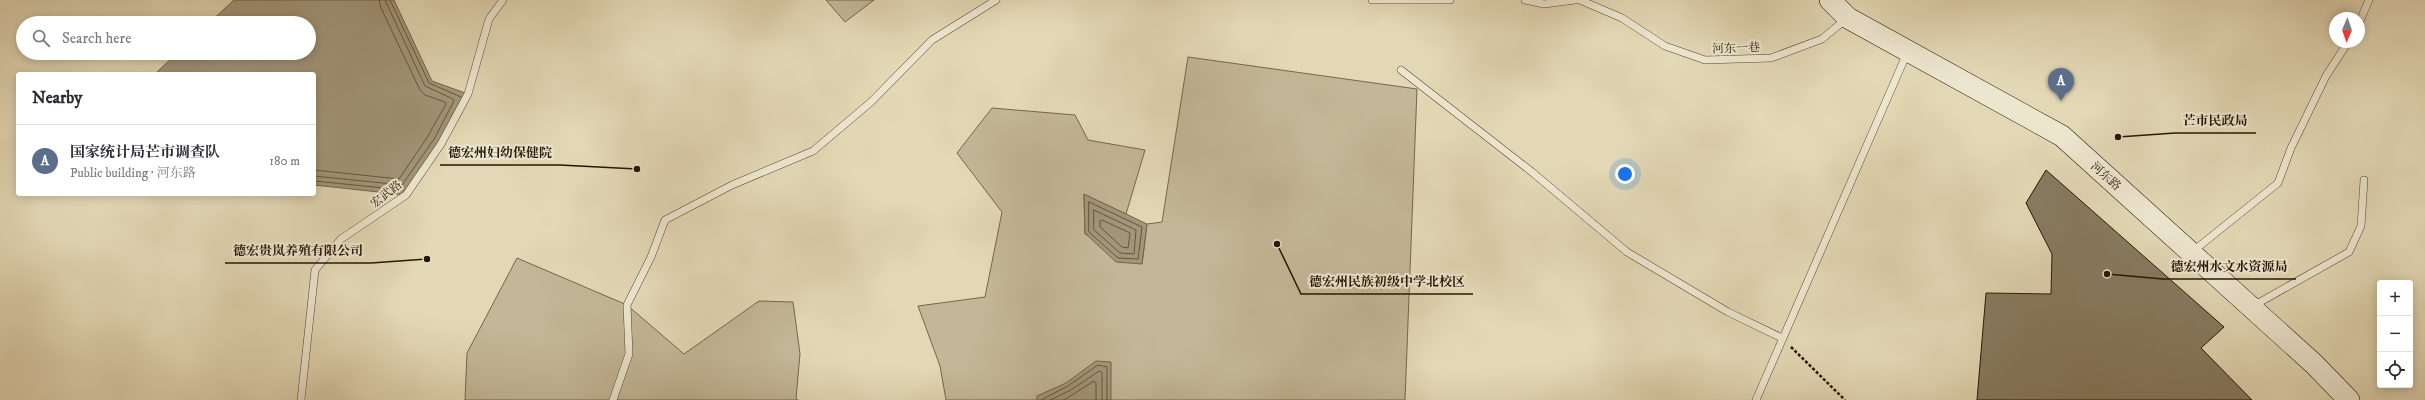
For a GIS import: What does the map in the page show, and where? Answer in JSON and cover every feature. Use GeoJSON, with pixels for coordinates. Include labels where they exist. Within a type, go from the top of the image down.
{"type":"FeatureCollection","features":[{"type":"Feature","properties":{"kind":"main road","name":"河东路"},"geometry":{"type":"LineString","coordinates":[[1830,0],[1848,18],[2062,136],[2314,364],[2349,400]]}},
{"type":"Feature","properties":{"kind":"lane","name":"宏武路"},"geometry":{"type":"LineString","coordinates":[[301,400],[315,270],[341,239],[406,195],[411,188],[441,144],[468,94],[489,19],[503,0]]}},
{"type":"Feature","properties":{"kind":"lane"},"geometry":{"type":"LineString","coordinates":[[613,400],[629,354],[627,305],[651,258],[665,220],[732,185],[813,151],[872,102],[932,40],[996,0]]}},
{"type":"Feature","properties":{"kind":"lane"},"geometry":{"type":"LineString","coordinates":[[1372,0],[1450,0]]}},
{"type":"Feature","properties":{"kind":"lane"},"geometry":{"type":"LineString","coordinates":[[1525,0],[1544,4],[1575,0]]}},
{"type":"Feature","properties":{"kind":"lane","name":"河东一巷"},"geometry":{"type":"LineString","coordinates":[[1580,0],[1622,18],[1665,46],[1705,60],[1771,58],[1822,39],[1848,18]]}},
{"type":"Feature","properties":{"kind":"lane"},"geometry":{"type":"LineString","coordinates":[[2364,12],[2369,0]]}},
{"type":"Feature","properties":{"kind":"lane"},"geometry":{"type":"LineString","coordinates":[[2191,253],[2278,183],[2291,148],[2319,90],[2344,48]]}},
{"type":"Feature","properties":{"kind":"lane"},"geometry":{"type":"LineString","coordinates":[[1756,400],[1908,51]]}},
{"type":"Feature","properties":{"kind":"lane"},"geometry":{"type":"LineString","coordinates":[[1401,70],[1532,172],[1626,252],[1728,312],[1782,338]]}},
{"type":"Feature","properties":{"kind":"lane"},"geometry":{"type":"LineString","coordinates":[[2252,308],[2349,252],[2361,226],[2364,180]]}},
{"type":"Feature","properties":{"kind":"path"},"geometry":{"type":"LineString","coordinates":[[1782,338],[1845,400]]}},
{"type":"Feature","properties":{"kind":"shaded area"},"geometry":{"type":"Polygon","coordinates":[[[826,0],[874,0],[845,22],[826,0]]]}},
{"type":"Feature","properties":{"kind":"shaded area"},"geometry":{"type":"Polygon","coordinates":[[[1188,57],[1417,89],[1405,400],[946,400],[940,366],[918,306],[985,297],[1002,212],[957,153],[992,108],[1075,115],[1088,140],[1145,150],[1126,214],[1084,195],[1085,234],[1142,264],[1147,224],[1162,222],[1188,57]]]}},
{"type":"Feature","properties":{"kind":"shaded area"},"geometry":{"type":"Polygon","coordinates":[[[517,258],[627,305],[684,354],[759,301],[793,302],[800,354],[796,398],[798,400],[465,400],[467,353],[517,258]]]}},
{"type":"Feature","properties":{"kind":"water"},"geometry":{"type":"Polygon","coordinates":[[[234,0],[394,0],[432,81],[468,94],[406,195],[316,185],[316,72],[157,72],[170,60],[316,60],[316,16],[217,16],[234,0]]]}},
{"type":"Feature","properties":{"kind":"water"},"geometry":{"type":"Polygon","coordinates":[[[1084,194],[1147,224],[1142,264],[1116,262],[1085,233],[1084,194]]]}},
{"type":"Feature","properties":{"kind":"water"},"geometry":{"type":"Polygon","coordinates":[[[1096,361],[1111,362],[1111,400],[1037,400],[1037,396],[1066,383],[1096,361]]]}},
{"type":"Feature","properties":{"kind":"building"},"geometry":{"type":"Polygon","coordinates":[[[2046,170],[2224,327],[2201,348],[2252,400],[1977,400],[1986,293],[2051,294],[2052,254],[2026,203],[2046,170]]]}},
{"type":"Feature","properties":{"kind":"place","name":"国家统计局芒市调查队"},"geometry":{"type":"Point","coordinates":[2061,101]}},
{"type":"Feature","properties":{"kind":"place","name":"芒市民政局"},"geometry":{"type":"Point","coordinates":[2118,137]}},
{"type":"Feature","properties":{"kind":"place","name":"德宏州妇幼保健院"},"geometry":{"type":"Point","coordinates":[637,169]}},
{"type":"Feature","properties":{"kind":"place","name":"德宏州民族初级中学北校区"},"geometry":{"type":"Point","coordinates":[1277,244]}},
{"type":"Feature","properties":{"kind":"place","name":"德宏贵岚养殖有限公司"},"geometry":{"type":"Point","coordinates":[427,259]}},
{"type":"Feature","properties":{"kind":"place","name":"德宏州水文水资源局"},"geometry":{"type":"Point","coordinates":[2107,274]}}]}
